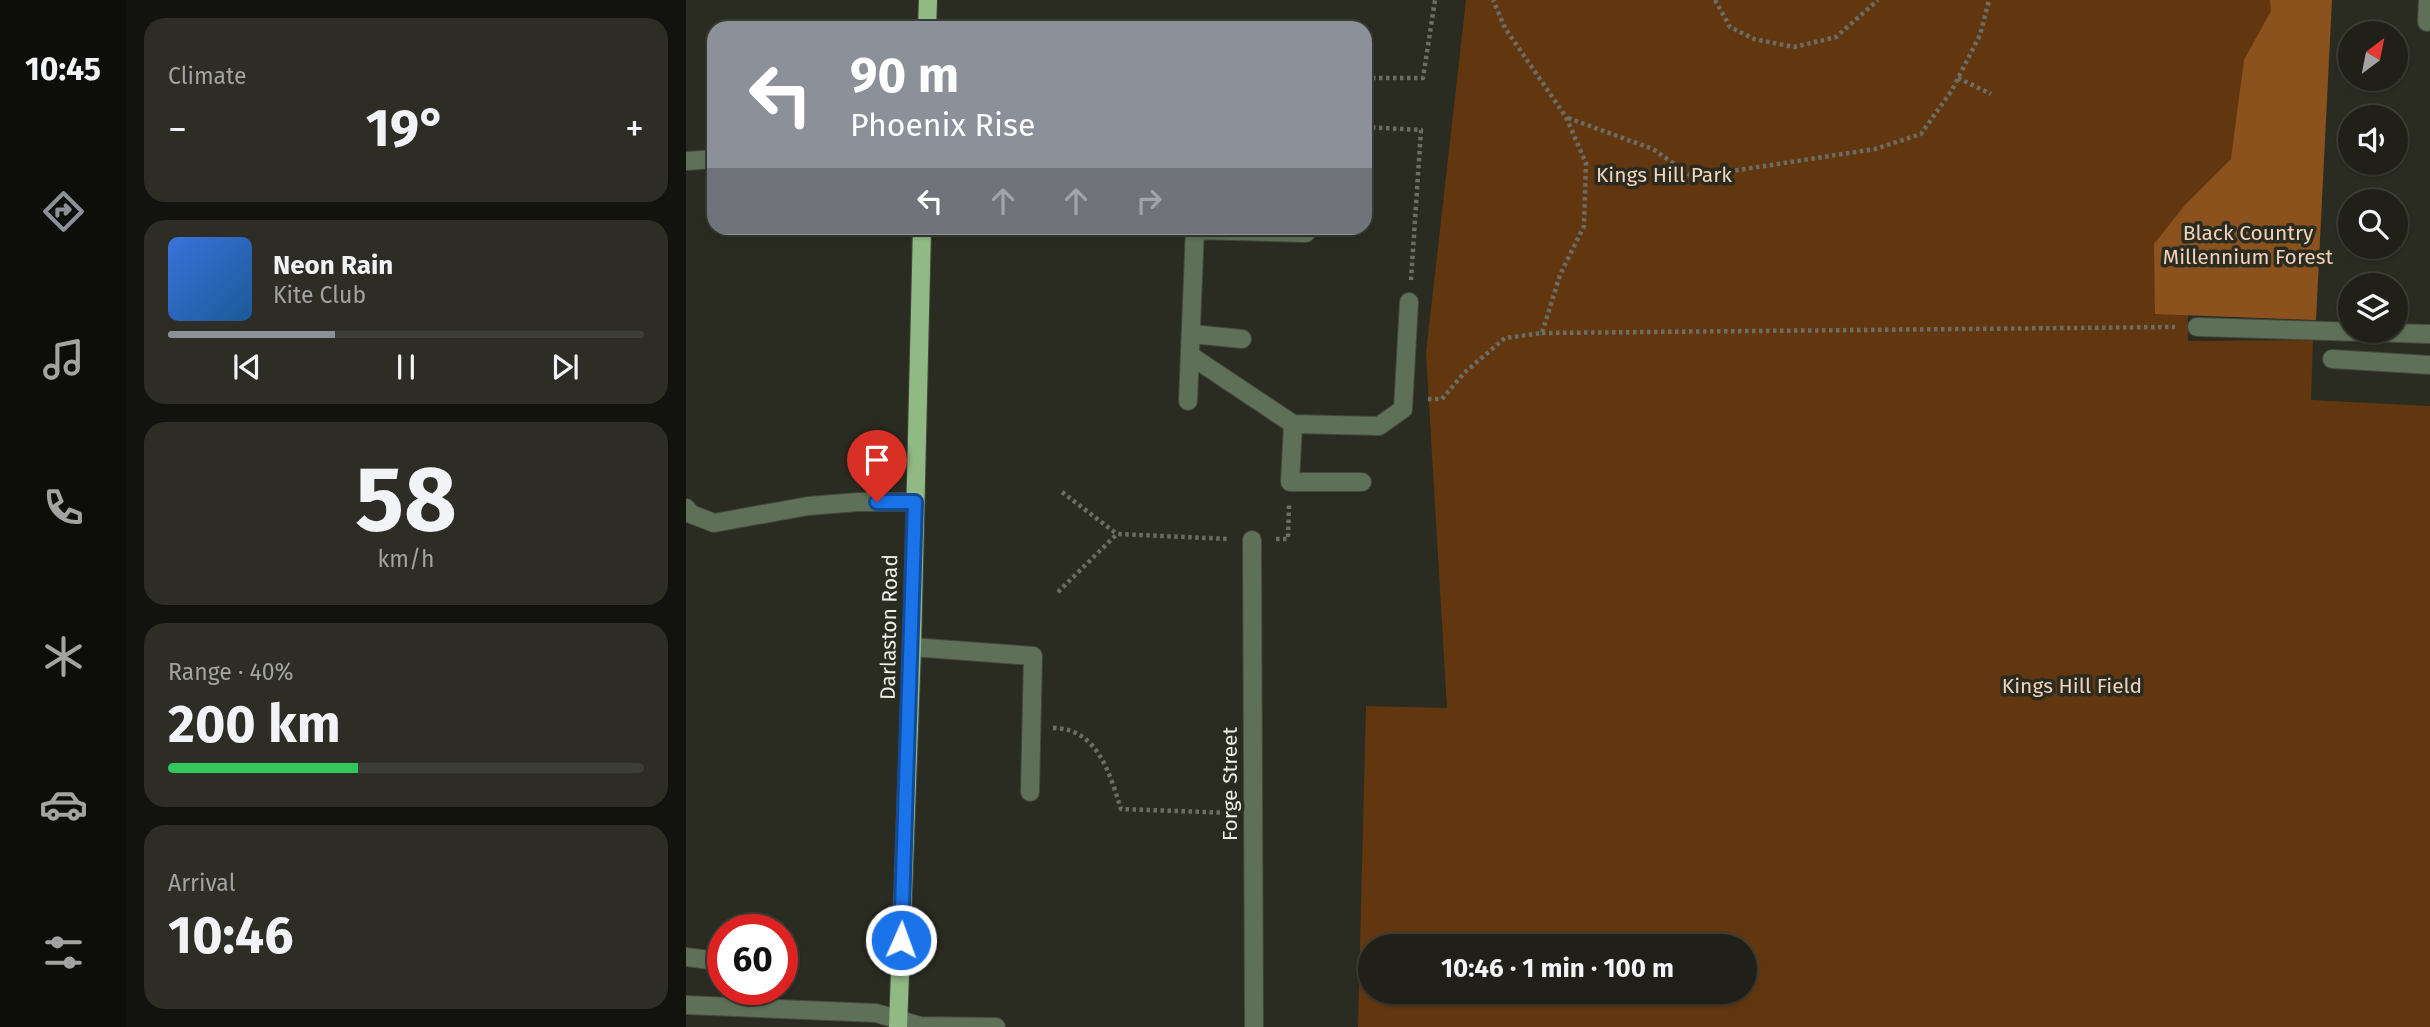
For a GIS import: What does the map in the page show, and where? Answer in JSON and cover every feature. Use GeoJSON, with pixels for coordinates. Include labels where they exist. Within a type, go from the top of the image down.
{"type":"FeatureCollection","features":[{"type":"Feature","properties":{"kind":"main road"},"geometry":{"type":"LineString","coordinates":[[928,0],[928,21]]}},
{"type":"Feature","properties":{"kind":"main road","name":"Darlaston Road"},"geometry":{"type":"LineString","coordinates":[[899,1024],[922,235]]}},
{"type":"Feature","properties":{"kind":"street"},"geometry":{"type":"LineString","coordinates":[[2427,22],[2428,0]]}},
{"type":"Feature","properties":{"kind":"street"},"geometry":{"type":"LineString","coordinates":[[686,161],[707,160]]}},
{"type":"Feature","properties":{"kind":"street"},"geometry":{"type":"LineString","coordinates":[[1188,401],[1194,235]]}},
{"type":"Feature","properties":{"kind":"street"},"geometry":{"type":"LineString","coordinates":[[1191,356],[1293,424],[1378,426],[1403,409],[1409,302]]}},
{"type":"Feature","properties":{"kind":"street"},"geometry":{"type":"LineString","coordinates":[[2197,327],[2430,334]]}},
{"type":"Feature","properties":{"kind":"street"},"geometry":{"type":"LineString","coordinates":[[1192,334],[1242,339]]}},
{"type":"Feature","properties":{"kind":"street"},"geometry":{"type":"LineString","coordinates":[[2332,359],[2430,365]]}},
{"type":"Feature","properties":{"kind":"street"},"geometry":{"type":"LineString","coordinates":[[1293,424],[1290,482],[1362,482]]}},
{"type":"Feature","properties":{"kind":"street"},"geometry":{"type":"LineString","coordinates":[[686,508],[691,514],[714,523],[808,506],[858,502],[915,502]]}},
{"type":"Feature","properties":{"kind":"street","name":"Forge Street"},"geometry":{"type":"LineString","coordinates":[[1252,540],[1254,1027]]}},
{"type":"Feature","properties":{"kind":"street"},"geometry":{"type":"LineString","coordinates":[[912,647],[1032,656],[1030,792]]}},
{"type":"Feature","properties":{"kind":"street"},"geometry":{"type":"LineString","coordinates":[[686,957],[707,960]]}},
{"type":"Feature","properties":{"kind":"street"},"geometry":{"type":"LineString","coordinates":[[686,1006],[876,1013],[899,1024],[996,1027]]}},
{"type":"Feature","properties":{"kind":"path"},"geometry":{"type":"LineString","coordinates":[[1372,78],[1423,78],[1435,0]]}},
{"type":"Feature","properties":{"kind":"path"},"geometry":{"type":"LineString","coordinates":[[1493,0],[1505,28],[1566,117],[1586,163],[1584,226],[1560,275],[1542,333]]}},
{"type":"Feature","properties":{"kind":"path"},"geometry":{"type":"LineString","coordinates":[[1715,0],[1730,27],[1754,39],[1794,47],[1836,37],[1878,0]]}},
{"type":"Feature","properties":{"kind":"path"},"geometry":{"type":"LineString","coordinates":[[1566,117],[1653,149],[1693,177],[1875,149],[1921,134],[1958,78],[1980,35],[1989,0]]}},
{"type":"Feature","properties":{"kind":"path"},"geometry":{"type":"LineString","coordinates":[[1958,78],[1991,94]]}},
{"type":"Feature","properties":{"kind":"path"},"geometry":{"type":"LineString","coordinates":[[1372,127],[1421,130],[1412,271]]}},
{"type":"Feature","properties":{"kind":"path"},"geometry":{"type":"LineString","coordinates":[[1403,400],[1442,399],[1464,373],[1505,338],[1542,333],[2197,327]]}},
{"type":"Feature","properties":{"kind":"path"},"geometry":{"type":"LineString","coordinates":[[1062,492],[1118,534],[1288,539],[1290,482]]}},
{"type":"Feature","properties":{"kind":"path"},"geometry":{"type":"LineString","coordinates":[[1058,592],[1118,534]]}},
{"type":"Feature","properties":{"kind":"path"},"geometry":{"type":"LineString","coordinates":[[1031,728],[1063,728],[1085,739],[1106,763],[1121,809],[1253,814]]}},
{"type":"Feature","properties":{"kind":"green space","name":"Kings Hill Field"},"geometry":{"type":"Polygon","coordinates":[[[1466,0],[2308,0],[2316,320],[2188,314],[2188,341],[2313,340],[2311,400],[2430,406],[2430,1027],[1358,1027],[1359,1004],[1757,1004],[1757,934],[1360,934],[1366,706],[1447,708],[1426,353],[1466,0]]]}},
{"type":"Feature","properties":{"kind":"green space","name":"Black Country Millennium Forest"},"geometry":{"type":"Polygon","coordinates":[[[2270,0],[2332,0],[2316,320],[2155,314],[2154,244],[2185,205],[2231,159],[2244,60],[2271,11],[2270,0]]]}},
{"type":"Feature","properties":{"kind":"route"},"geometry":{"type":"LineString","coordinates":[[877,502],[915,502],[901,940]]}},
{"type":"Feature","properties":{"kind":"park label","name":"Kings Hill Park"},"geometry":{"type":"Point","coordinates":[1664,175]}}]}
